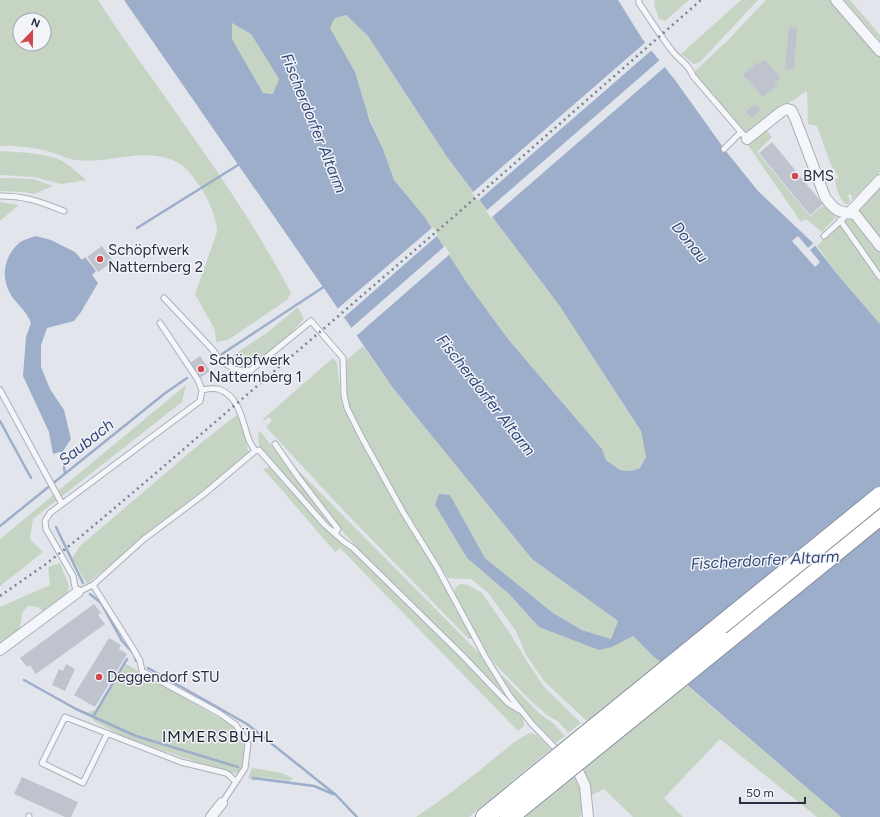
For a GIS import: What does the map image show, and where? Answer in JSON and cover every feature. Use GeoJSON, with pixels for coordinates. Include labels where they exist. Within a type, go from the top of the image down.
{"type":"FeatureCollection","features":[{"type":"Feature","properties":{"kind":"highway"},"geometry":{"type":"LineString","coordinates":[[510,817],[545,778],[880,496]]}},
{"type":"Feature","properties":{"kind":"highway"},"geometry":{"type":"LineString","coordinates":[[485,817],[545,778],[880,516]]}},
{"type":"Feature","properties":{"kind":"street"},"geometry":{"type":"LineString","coordinates":[[836,0],[880,51]]}},
{"type":"Feature","properties":{"kind":"street"},"geometry":{"type":"LineString","coordinates":[[744,135],[781,112],[787,109],[791,110],[825,197],[838,212],[855,214],[880,246]]}},
{"type":"Feature","properties":{"kind":"street"},"geometry":{"type":"LineString","coordinates":[[848,213],[880,180]]}},
{"type":"Feature","properties":{"kind":"street"},"geometry":{"type":"LineString","coordinates":[[0,650],[78,592]]}},
{"type":"Feature","properties":{"kind":"street"},"geometry":{"type":"LineString","coordinates":[[579,773],[585,786],[588,817]]}},
{"type":"Feature","properties":{"kind":"street"},"geometry":{"type":"LineString","coordinates":[[211,817],[222,803]]}},
{"type":"Feature","properties":{"kind":"lane"},"geometry":{"type":"LineString","coordinates":[[639,0],[639,3],[674,54],[687,64],[693,76],[744,135],[724,149]]}},
{"type":"Feature","properties":{"kind":"lane"},"geometry":{"type":"LineString","coordinates":[[0,196],[30,198],[64,211]]}},
{"type":"Feature","properties":{"kind":"lane"},"geometry":{"type":"LineString","coordinates":[[824,236],[848,213]]}},
{"type":"Feature","properties":{"kind":"lane"},"geometry":{"type":"LineString","coordinates":[[840,220],[880,277]]}},
{"type":"Feature","properties":{"kind":"lane"},"geometry":{"type":"LineString","coordinates":[[164,298],[212,349],[221,361],[234,369],[243,371],[251,370],[311,321],[343,358],[344,395],[347,408],[403,512],[437,567],[486,658],[509,695],[522,712],[565,758]]}},
{"type":"Feature","properties":{"kind":"lane"},"geometry":{"type":"LineString","coordinates":[[160,323],[198,380],[202,390],[200,401],[50,513],[45,521],[46,529],[73,576],[75,587],[78,592],[93,585],[144,540],[204,494],[255,450]]}},
{"type":"Feature","properties":{"kind":"lane"},"geometry":{"type":"LineString","coordinates":[[202,390],[216,388],[231,397],[242,414],[249,440],[255,450],[259,450],[324,524],[365,559],[508,703],[522,712]]}},
{"type":"Feature","properties":{"kind":"lane"},"geometry":{"type":"LineString","coordinates":[[0,390],[62,504]]}},
{"type":"Feature","properties":{"kind":"lane"},"geometry":{"type":"LineString","coordinates":[[275,444],[338,529],[337,531],[333,531]]}},
{"type":"Feature","properties":{"kind":"lane"},"geometry":{"type":"LineString","coordinates":[[93,585],[140,660],[142,670],[219,713],[236,725],[248,744],[245,768],[222,803]]}},
{"type":"Feature","properties":{"kind":"lane"},"geometry":{"type":"LineString","coordinates":[[107,734],[83,783],[42,763],[65,717],[181,762],[226,773],[236,782]]}},
{"type":"Feature","properties":{"kind":"lane"},"geometry":{"type":"LineString","coordinates":[[570,763],[579,773]]}},
{"type":"Feature","properties":{"kind":"green space"},"geometry":{"type":"Polygon","coordinates":[[[0,0],[98,0],[241,208],[259,236],[291,293],[287,300],[228,340],[216,342],[215,330],[195,294],[217,232],[217,226],[205,194],[185,168],[167,158],[155,156],[128,156],[88,161],[75,160],[47,151],[16,146],[0,146],[0,0]]]}},
{"type":"Feature","properties":{"kind":"green space"},"geometry":{"type":"Polygon","coordinates":[[[655,0],[689,0],[665,21],[659,19],[654,5],[655,0]]]}},
{"type":"Feature","properties":{"kind":"green space"},"geometry":{"type":"Polygon","coordinates":[[[741,0],[758,0],[700,62],[694,64],[681,54],[741,0]]]}},
{"type":"Feature","properties":{"kind":"green space"},"geometry":{"type":"Polygon","coordinates":[[[766,0],[832,0],[880,57],[880,172],[852,200],[851,194],[848,195],[850,202],[846,205],[838,193],[835,179],[839,178],[830,163],[817,126],[808,124],[807,91],[760,122],[772,137],[757,152],[810,216],[824,205],[837,216],[822,232],[806,219],[801,222],[741,135],[698,86],[694,72],[727,41],[766,0]]]}},
{"type":"Feature","properties":{"kind":"green space"},"geometry":{"type":"Polygon","coordinates":[[[844,0],[850,0],[880,35],[880,41],[844,0]]]}},
{"type":"Feature","properties":{"kind":"green space"},"geometry":{"type":"Polygon","coordinates":[[[346,15],[368,36],[447,157],[559,305],[641,431],[646,457],[640,468],[631,471],[620,470],[606,460],[602,449],[508,339],[467,283],[424,216],[394,180],[383,149],[330,28],[334,18],[346,15]]]}},
{"type":"Feature","properties":{"kind":"green space"},"geometry":{"type":"Polygon","coordinates":[[[232,23],[251,34],[279,79],[273,94],[263,93],[232,39],[232,23]]]}},
{"type":"Feature","properties":{"kind":"green space"},"geometry":{"type":"Polygon","coordinates":[[[0,151],[33,154],[58,159],[70,166],[86,180],[61,184],[34,177],[0,175],[0,151]]]}},
{"type":"Feature","properties":{"kind":"green space"},"geometry":{"type":"Polygon","coordinates":[[[0,178],[33,179],[53,186],[34,194],[0,191],[0,178]]]}},
{"type":"Feature","properties":{"kind":"green space"},"geometry":{"type":"Polygon","coordinates":[[[880,185],[880,324],[837,274],[817,246],[880,185]]]}},
{"type":"Feature","properties":{"kind":"green space"},"geometry":{"type":"Polygon","coordinates":[[[0,202],[19,205],[0,221],[0,202]]]}},
{"type":"Feature","properties":{"kind":"green space"},"geometry":{"type":"Polygon","coordinates":[[[298,307],[304,319],[283,341],[264,357],[247,366],[237,367],[225,361],[268,332],[298,307]]]}},
{"type":"Feature","properties":{"kind":"green space"},"geometry":{"type":"Polygon","coordinates":[[[363,346],[393,388],[532,559],[618,621],[611,639],[582,630],[553,613],[485,558],[450,495],[435,505],[467,558],[509,594],[539,627],[612,647],[633,636],[663,665],[589,723],[545,682],[526,655],[516,631],[488,593],[471,579],[448,578],[393,490],[352,416],[346,392],[347,360],[363,346]]]}},
{"type":"Feature","properties":{"kind":"green space"},"geometry":{"type":"Polygon","coordinates":[[[333,358],[337,363],[342,404],[387,489],[431,562],[473,639],[469,639],[344,511],[266,427],[272,420],[268,417],[264,421],[263,419],[333,358]]]}},
{"type":"Feature","properties":{"kind":"green space"},"geometry":{"type":"Polygon","coordinates":[[[186,385],[182,402],[33,519],[30,539],[43,552],[0,586],[0,539],[186,385]]]}},
{"type":"Feature","properties":{"kind":"green space"},"geometry":{"type":"Polygon","coordinates":[[[238,414],[248,450],[250,452],[87,584],[72,558],[80,546],[201,443],[238,414]]]}},
{"type":"Feature","properties":{"kind":"green space"},"geometry":{"type":"Polygon","coordinates":[[[260,431],[333,526],[331,526],[297,491],[259,447],[258,434],[260,431]]]}},
{"type":"Feature","properties":{"kind":"green space"},"geometry":{"type":"Polygon","coordinates":[[[291,463],[480,654],[511,700],[367,558],[342,531],[290,464],[291,463]]]}},
{"type":"Feature","properties":{"kind":"green space"},"geometry":{"type":"Polygon","coordinates":[[[270,467],[317,520],[344,545],[349,547],[459,653],[507,705],[523,717],[524,726],[518,731],[340,548],[335,552],[263,469],[270,467]]]}},
{"type":"Feature","properties":{"kind":"green space"},"geometry":{"type":"Polygon","coordinates":[[[60,563],[69,586],[68,593],[61,600],[43,612],[38,607],[28,606],[22,613],[19,630],[10,640],[0,647],[0,607],[50,585],[48,567],[60,563]]]}},
{"type":"Feature","properties":{"kind":"green space"},"geometry":{"type":"Polygon","coordinates":[[[460,584],[468,585],[482,593],[544,687],[581,723],[568,733],[559,722],[547,715],[530,700],[494,663],[454,595],[455,588],[460,584]]]}},
{"type":"Feature","properties":{"kind":"green space"},"geometry":{"type":"Polygon","coordinates":[[[126,664],[231,725],[244,742],[244,761],[240,772],[231,774],[126,738],[94,721],[88,712],[99,709],[126,664]]]}},
{"type":"Feature","properties":{"kind":"green space"},"geometry":{"type":"Polygon","coordinates":[[[502,675],[539,713],[553,723],[565,736],[556,743],[519,703],[507,686],[501,676],[502,675]]]}},
{"type":"Feature","properties":{"kind":"green space"},"geometry":{"type":"Polygon","coordinates":[[[686,685],[841,817],[817,817],[720,739],[664,798],[683,817],[633,817],[604,789],[590,796],[588,794],[584,767],[686,685]]]}},
{"type":"Feature","properties":{"kind":"green space"},"geometry":{"type":"Polygon","coordinates":[[[530,733],[537,735],[551,749],[469,817],[416,817],[454,790],[514,742],[530,733]]]}},
{"type":"Feature","properties":{"kind":"green space"},"geometry":{"type":"Polygon","coordinates":[[[252,768],[281,773],[293,778],[290,781],[259,777],[254,781],[248,778],[252,768]]]}},
{"type":"Feature","properties":{"kind":"green space"},"geometry":{"type":"Polygon","coordinates":[[[574,777],[581,790],[584,813],[579,817],[525,817],[574,777]]]}},
{"type":"Feature","properties":{"kind":"water"},"geometry":{"type":"Polygon","coordinates":[[[124,0],[618,0],[643,40],[675,80],[725,150],[758,191],[813,243],[837,274],[880,324],[880,817],[841,817],[652,655],[633,636],[612,647],[599,650],[539,627],[509,594],[467,558],[435,505],[439,494],[450,495],[485,558],[553,613],[582,630],[611,639],[618,621],[532,559],[393,388],[124,0]],[[346,15],[335,18],[330,28],[355,72],[369,119],[383,149],[394,180],[424,216],[467,283],[508,339],[602,449],[606,460],[620,470],[631,471],[640,468],[646,457],[641,431],[559,305],[447,157],[368,36],[346,15]],[[232,23],[232,39],[263,93],[273,94],[279,79],[251,34],[232,23]]]}},
{"type":"Feature","properties":{"kind":"water"},"geometry":{"type":"Polygon","coordinates":[[[36,236],[51,240],[75,252],[82,260],[85,257],[96,271],[92,275],[98,283],[74,321],[47,328],[41,345],[41,367],[50,389],[64,410],[71,439],[63,451],[53,454],[49,432],[23,376],[26,337],[31,323],[13,298],[6,285],[5,278],[6,264],[12,251],[21,242],[36,236]]]}},
{"type":"Feature","properties":{"kind":"pier"},"geometry":{"type":"Polygon","coordinates":[[[647,41],[653,49],[478,201],[472,193],[647,41]]]}},
{"type":"Feature","properties":{"kind":"pier"},"geometry":{"type":"Polygon","coordinates":[[[661,59],[666,66],[491,218],[486,211],[661,59]]]}},
{"type":"Feature","properties":{"kind":"pier"},"geometry":{"type":"Polygon","coordinates":[[[433,227],[438,235],[342,319],[336,310],[433,227]]]}},
{"type":"Feature","properties":{"kind":"pier"},"geometry":{"type":"Polygon","coordinates":[[[798,236],[808,248],[815,242],[817,244],[810,250],[820,262],[815,267],[792,241],[798,236]]]}},
{"type":"Feature","properties":{"kind":"pier"},"geometry":{"type":"Polygon","coordinates":[[[445,246],[450,254],[355,337],[350,329],[445,246]]]}},
{"type":"Feature","properties":{"kind":"building"},"geometry":{"type":"Polygon","coordinates":[[[789,27],[797,28],[794,70],[785,69],[789,27]]]}},
{"type":"Feature","properties":{"kind":"building"},"geometry":{"type":"Polygon","coordinates":[[[764,59],[781,78],[775,83],[777,85],[763,97],[743,75],[758,62],[759,64],[764,59]]]}},
{"type":"Feature","properties":{"kind":"building"},"geometry":{"type":"Polygon","coordinates":[[[755,104],[761,110],[752,118],[746,112],[755,104]]]}},
{"type":"Feature","properties":{"kind":"building"},"geometry":{"type":"Polygon","coordinates":[[[772,142],[823,204],[810,215],[759,153],[772,142]]]}},
{"type":"Feature","properties":{"kind":"building","name":"Schöpfwerk Natternberg 2"},"geometry":{"type":"Polygon","coordinates":[[[102,246],[113,261],[98,272],[87,257],[102,246]]]}},
{"type":"Feature","properties":{"kind":"building","name":"Schöpfwerk Natternberg 1"},"geometry":{"type":"Polygon","coordinates":[[[200,356],[210,371],[200,378],[190,363],[200,356]]]}},
{"type":"Feature","properties":{"kind":"building"},"geometry":{"type":"Polygon","coordinates":[[[94,604],[101,613],[98,615],[105,624],[36,674],[30,665],[27,667],[20,658],[94,604]]]}},
{"type":"Feature","properties":{"kind":"building","name":"Deggendorf STU"},"geometry":{"type":"Polygon","coordinates":[[[109,638],[121,645],[119,649],[127,654],[95,707],[74,695],[109,638]]]}},
{"type":"Feature","properties":{"kind":"building"},"geometry":{"type":"Polygon","coordinates":[[[66,664],[75,669],[65,691],[52,685],[59,669],[63,671],[66,664]]]}},
{"type":"Feature","properties":{"kind":"building"},"geometry":{"type":"Polygon","coordinates":[[[22,777],[78,802],[71,817],[65,817],[14,794],[22,777]]]}},
{"type":"Feature","properties":{"kind":"waterway"},"geometry":{"type":"LineString","coordinates":[[137,228],[240,164]]}},
{"type":"Feature","properties":{"kind":"waterway"},"geometry":{"type":"LineString","coordinates":[[222,354],[325,286]]}},
{"type":"Feature","properties":{"kind":"waterway","name":"Saubach"},"geometry":{"type":"LineString","coordinates":[[0,526],[164,394],[187,378]]}},
{"type":"Feature","properties":{"kind":"waterway"},"geometry":{"type":"LineString","coordinates":[[0,421],[31,478]]}},
{"type":"Feature","properties":{"kind":"waterway"},"geometry":{"type":"LineString","coordinates":[[61,448],[65,473]]}},
{"type":"Feature","properties":{"kind":"waterway"},"geometry":{"type":"LineString","coordinates":[[56,527],[83,583]]}},
{"type":"Feature","properties":{"kind":"waterway"},"geometry":{"type":"LineString","coordinates":[[90,594],[101,603],[122,641],[134,654],[136,661]]}},
{"type":"Feature","properties":{"kind":"waterway"},"geometry":{"type":"LineString","coordinates":[[93,717],[127,659]]}},
{"type":"Feature","properties":{"kind":"waterway"},"geometry":{"type":"LineString","coordinates":[[148,668],[247,724],[336,795],[357,817]]}},
{"type":"Feature","properties":{"kind":"waterway"},"geometry":{"type":"LineString","coordinates":[[24,680],[76,709],[136,736],[238,767]]}},
{"type":"Feature","properties":{"kind":"waterway"},"geometry":{"type":"LineString","coordinates":[[253,778],[314,786],[333,794]]}},
{"type":"Feature","properties":{"kind":"railway"},"geometry":{"type":"LineString","coordinates":[[0,596],[46,564],[79,538],[156,473],[458,213],[701,0]]}},
{"type":"Feature","properties":{"kind":"place","name":"BMS"},"geometry":{"type":"Point","coordinates":[795,176]}},
{"type":"Feature","properties":{"kind":"place","name":"Schöpfwerk Natternberg 2"},"geometry":{"type":"Point","coordinates":[100,259]}},
{"type":"Feature","properties":{"kind":"place","name":"Schöpfwerk Natternberg 1"},"geometry":{"type":"Point","coordinates":[201,369]}},
{"type":"Feature","properties":{"kind":"place","name":"Deggendorf STU"},"geometry":{"type":"Point","coordinates":[99,677]}},
{"type":"Feature","properties":{"kind":"district","name":"IMMERSBÜHL"},"geometry":{"type":"Point","coordinates":[218,736]}},
{"type":"Feature","properties":{"kind":"water label","name":"Fischerdorfer Altarm"},"geometry":{"type":"Point","coordinates":[314,123]}},
{"type":"Feature","properties":{"kind":"water label","name":"Donau"},"geometry":{"type":"Point","coordinates":[690,242]}},
{"type":"Feature","properties":{"kind":"water label","name":"Fischerdorfer Altarm"},"geometry":{"type":"Point","coordinates":[486,395]}},
{"type":"Feature","properties":{"kind":"water label","name":"Fischerdorfer Altarm"},"geometry":{"type":"Point","coordinates":[765,560]}}]}
